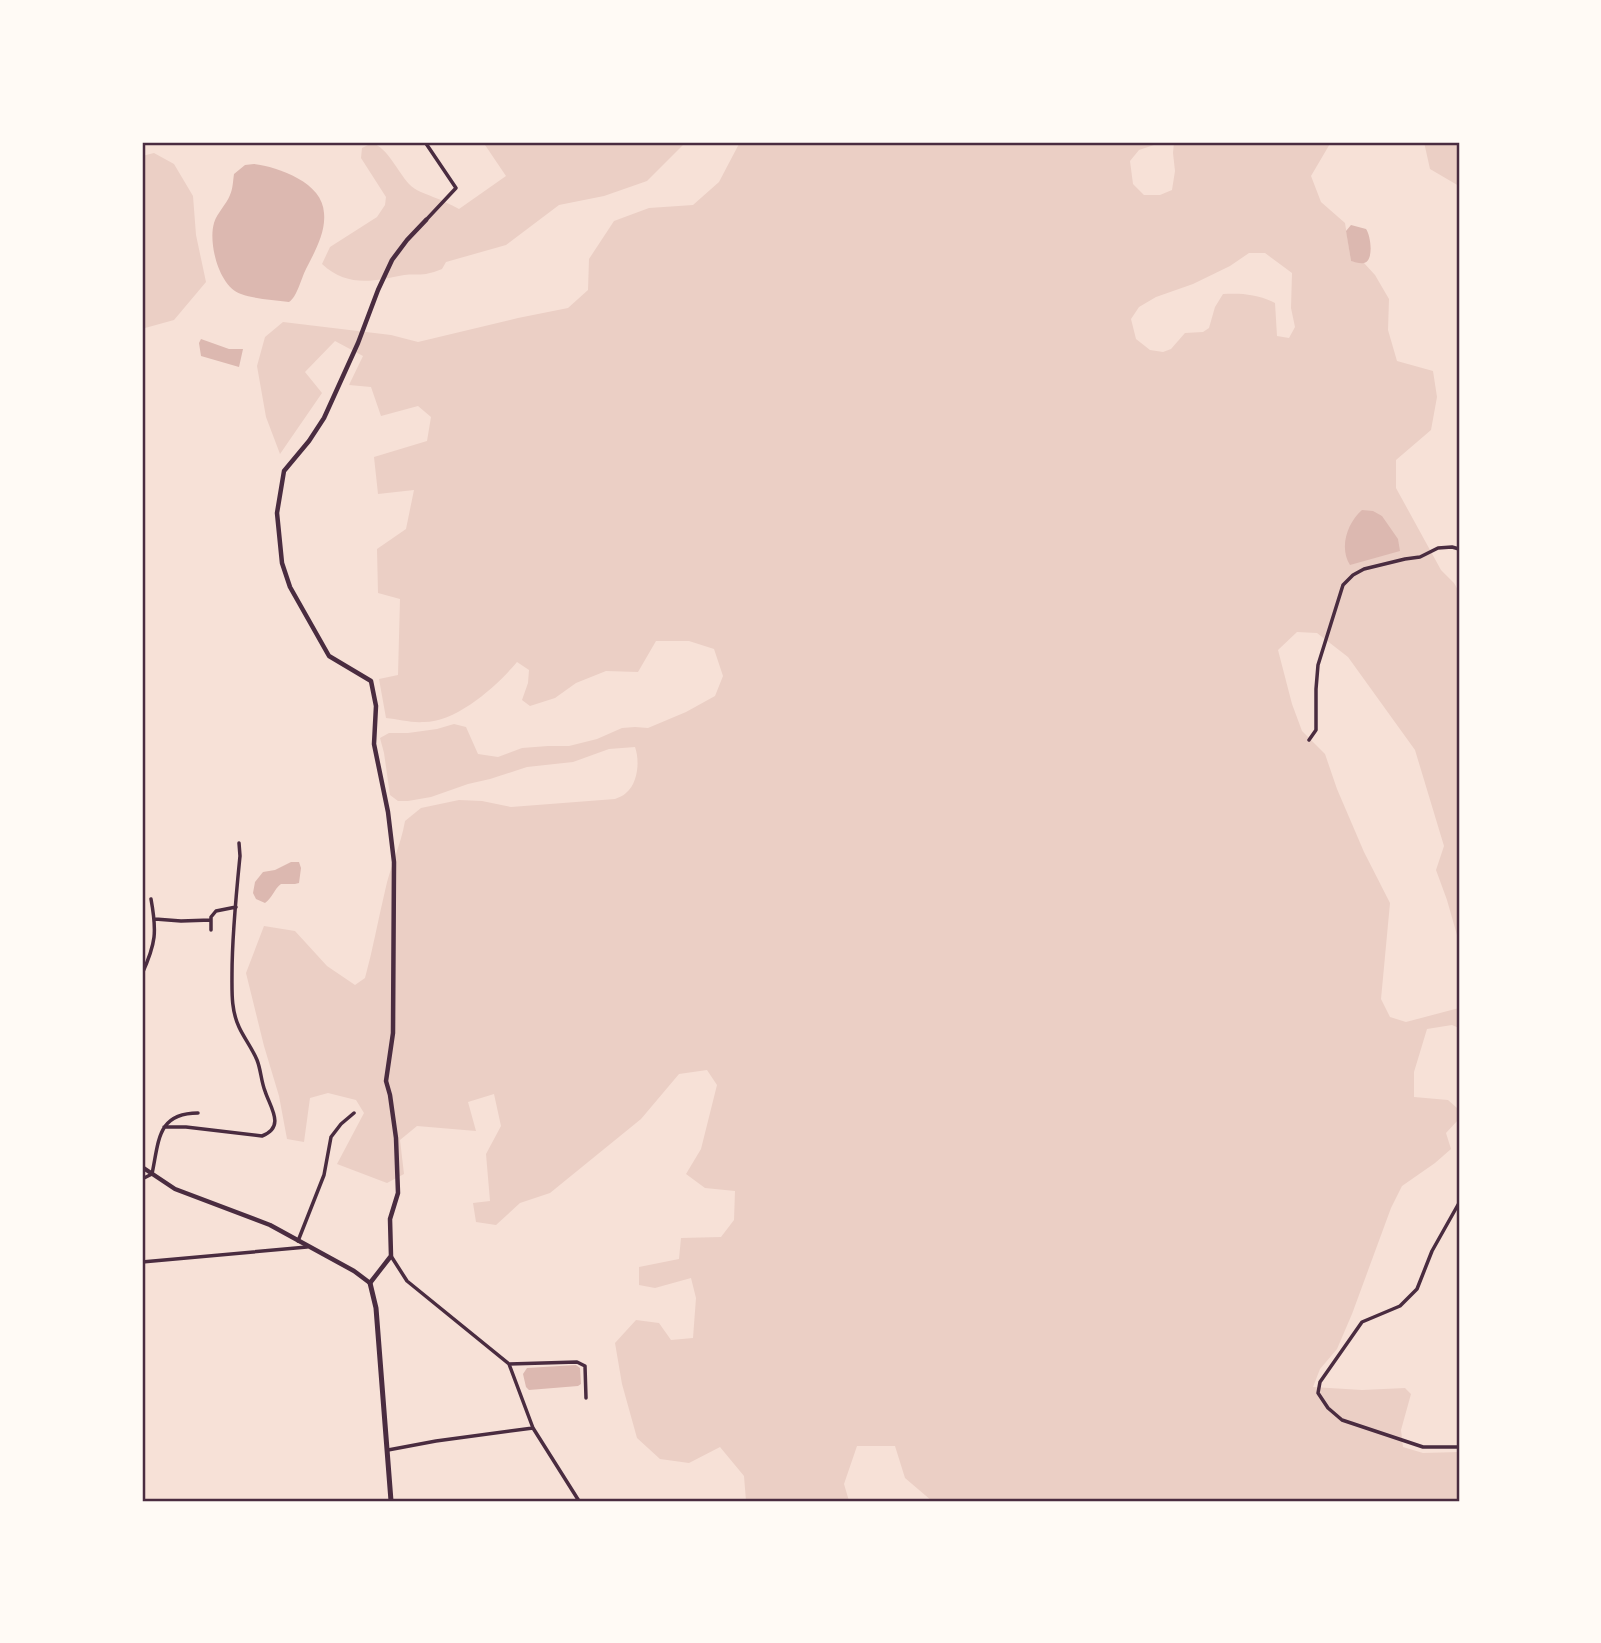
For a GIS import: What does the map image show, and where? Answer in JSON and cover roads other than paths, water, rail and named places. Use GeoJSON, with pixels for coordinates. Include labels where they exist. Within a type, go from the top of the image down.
{"type":"FeatureCollection","features":[{"type":"Feature","properties":{"kind":"main road"},"geometry":{"type":"LineString","coordinates":[[370,1283],[376,1308],[391,1501]]}},
{"type":"Feature","properties":{"kind":"street"},"geometry":{"type":"LineString","coordinates":[[425,142],[456,188],[392,260],[324,418],[284,471],[277,513],[282,563],[290,587],[329,656],[371,681],[376,706],[374,744],[388,812],[394,862],[393,1033],[386,1081],[396,1138],[398,1193],[390,1219],[391,1256],[407,1281],[509,1364],[533,1428],[579,1501]]}},
{"type":"Feature","properties":{"kind":"street"},"geometry":{"type":"LineString","coordinates":[[1309,740],[1316,730],[1318,666],[1343,585],[1364,569],[1420,557],[1438,548],[1459,549]]}},
{"type":"Feature","properties":{"kind":"street"},"geometry":{"type":"LineString","coordinates":[[164,1127],[262,1136],[268,1134],[275,1121],[256,1056],[239,1027],[234,1012],[232,947],[239,843]]}},
{"type":"Feature","properties":{"kind":"street"},"geometry":{"type":"LineString","coordinates":[[142,974],[155,934],[151,899]]}},
{"type":"Feature","properties":{"kind":"street"},"geometry":{"type":"LineString","coordinates":[[211,930],[215,911],[236,907]]}},
{"type":"Feature","properties":{"kind":"street"},"geometry":{"type":"LineString","coordinates":[[155,919],[196,922],[211,920]]}},
{"type":"Feature","properties":{"kind":"street"},"geometry":{"type":"LineString","coordinates":[[152,1174],[166,1122],[175,1116],[198,1113]]}},
{"type":"Feature","properties":{"kind":"street"},"geometry":{"type":"LineString","coordinates":[[298,1241],[324,1175],[331,1137],[354,1113]]}},
{"type":"Feature","properties":{"kind":"street"},"geometry":{"type":"LineString","coordinates":[[142,1167],[175,1189],[270,1225],[354,1271],[370,1283],[391,1256]]}},
{"type":"Feature","properties":{"kind":"street"},"geometry":{"type":"LineString","coordinates":[[142,1179],[152,1174]]}},
{"type":"Feature","properties":{"kind":"street"},"geometry":{"type":"LineString","coordinates":[[1459,1203],[1432,1251],[1417,1289],[1400,1306],[1362,1322],[1320,1382],[1318,1393],[1328,1408],[1342,1420],[1423,1447],[1459,1447]]}},
{"type":"Feature","properties":{"kind":"street"},"geometry":{"type":"LineString","coordinates":[[142,1262],[309,1247]]}},
{"type":"Feature","properties":{"kind":"street"},"geometry":{"type":"LineString","coordinates":[[509,1364],[577,1362],[584,1366],[586,1398]]}},
{"type":"Feature","properties":{"kind":"street"},"geometry":{"type":"LineString","coordinates":[[388,1450],[533,1428]]}}]}
